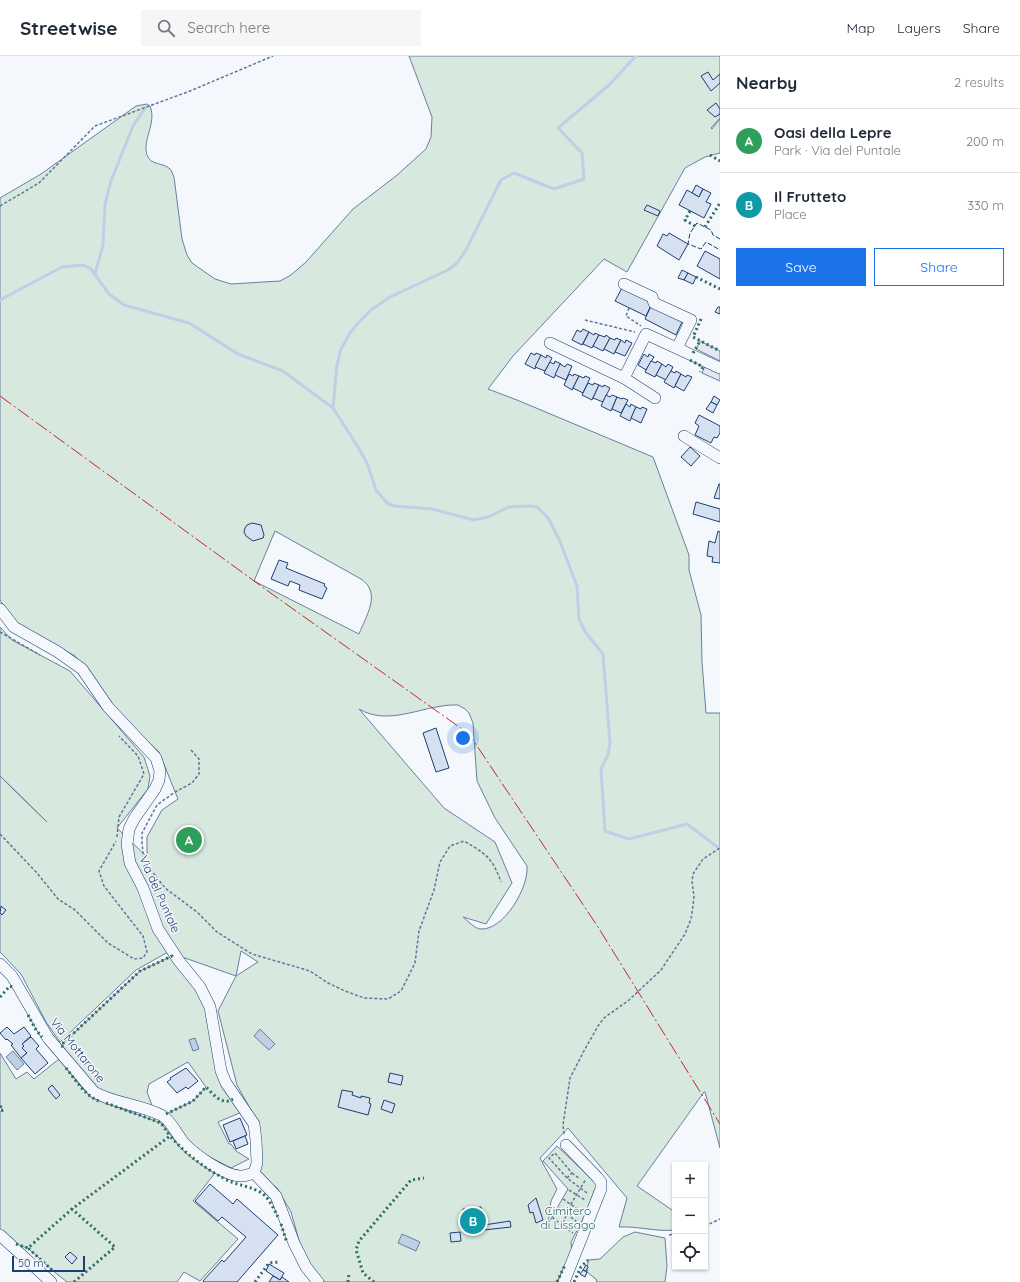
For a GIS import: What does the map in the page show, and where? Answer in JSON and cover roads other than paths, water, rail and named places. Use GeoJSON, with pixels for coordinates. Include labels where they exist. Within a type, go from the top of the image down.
{"type":"FeatureCollection","features":[{"type":"Feature","properties":{"kind":"street"},"geometry":{"type":"LineString","coordinates":[[624,284],[652,297],[654,302],[690,320],[677,348]]}},
{"type":"Feature","properties":{"kind":"street"},"geometry":{"type":"LineString","coordinates":[[624,378],[646,334],[720,368]]}},
{"type":"Feature","properties":{"kind":"street"},"geometry":{"type":"LineString","coordinates":[[550,343],[624,378],[655,398]]}},
{"type":"Feature","properties":{"kind":"street"},"geometry":{"type":"LineString","coordinates":[[684,436],[720,458]]}},
{"type":"Feature","properties":{"kind":"street","name":"Via del Puntale"},"geometry":{"type":"LineString","coordinates":[[0,609],[14,628],[58,652],[82,669],[108,707],[156,758],[160,771],[159,780],[155,789],[134,819],[129,829],[127,844],[130,863],[143,888],[158,928],[179,961],[200,987],[210,1007],[221,1071],[226,1082],[254,1124],[257,1163],[254,1174]]}},
{"type":"Feature","properties":{"kind":"street","name":"Via Mottarone"},"geometry":{"type":"LineString","coordinates":[[0,964],[12,976],[48,1038],[94,1092],[102,1097],[134,1105],[164,1117],[184,1143],[202,1158],[228,1174],[241,1176],[254,1174]]}},
{"type":"Feature","properties":{"kind":"street"},"geometry":{"type":"LineString","coordinates":[[564,1282],[602,1189],[601,1182],[566,1145]]}},
{"type":"Feature","properties":{"kind":"street"},"geometry":{"type":"LineString","coordinates":[[254,1174],[276,1196],[294,1244],[306,1268],[318,1282]]}},
{"type":"Feature","properties":{"kind":"street"},"geometry":{"type":"LineString","coordinates":[[0,1235],[51,1282]]}},
{"type":"Feature","properties":{"kind":"water"},"geometry":{"type":"Polygon","coordinates":[[[260,1029],[275,1044],[269,1050],[254,1036],[260,1029]]]}},
{"type":"Feature","properties":{"kind":"water"},"geometry":{"type":"Polygon","coordinates":[[[195,1038],[199,1049],[193,1051],[189,1040],[195,1038]]]}},
{"type":"Feature","properties":{"kind":"water"},"geometry":{"type":"Polygon","coordinates":[[[13,1051],[24,1064],[17,1070],[6,1057],[13,1051]]]}},
{"type":"Feature","properties":{"kind":"water"},"geometry":{"type":"Polygon","coordinates":[[[402,1234],[420,1242],[416,1251],[398,1243],[402,1234]]]}},
{"type":"Feature","properties":{"kind":"waterway"},"geometry":{"type":"LineString","coordinates":[[333,408],[337,365],[341,349],[350,333],[371,310],[390,297],[448,270],[457,263],[466,250],[501,180],[514,173],[554,189],[584,179],[582,153],[558,128],[609,85],[636,56]]}},
{"type":"Feature","properties":{"kind":"waterway"},"geometry":{"type":"LineString","coordinates":[[95,274],[103,245],[105,204],[111,181],[133,126],[145,108]]}},
{"type":"Feature","properties":{"kind":"waterway"},"geometry":{"type":"LineString","coordinates":[[0,300],[62,267],[83,265],[91,269],[109,294],[124,305],[189,323],[238,354],[283,371],[333,408],[367,463],[376,490],[387,503],[394,506],[432,509],[474,520],[488,517],[509,507],[537,507],[548,518],[559,539],[577,586],[579,619],[586,633],[603,654],[610,743],[608,755],[601,769],[605,831],[629,839],[687,824],[720,849]]}},
{"type":"Feature","properties":{"kind":"place","name":"Oasi della Lepre"},"geometry":{"type":"Point","coordinates":[189,840]}},
{"type":"Feature","properties":{"kind":"place","name":"Il Frutteto"},"geometry":{"type":"Point","coordinates":[473,1221]}},
{"type":"Feature","properties":{"kind":"park label","name":"Cimitero di Lissago"},"geometry":{"type":"Point","coordinates":[568,1217]}}]}
